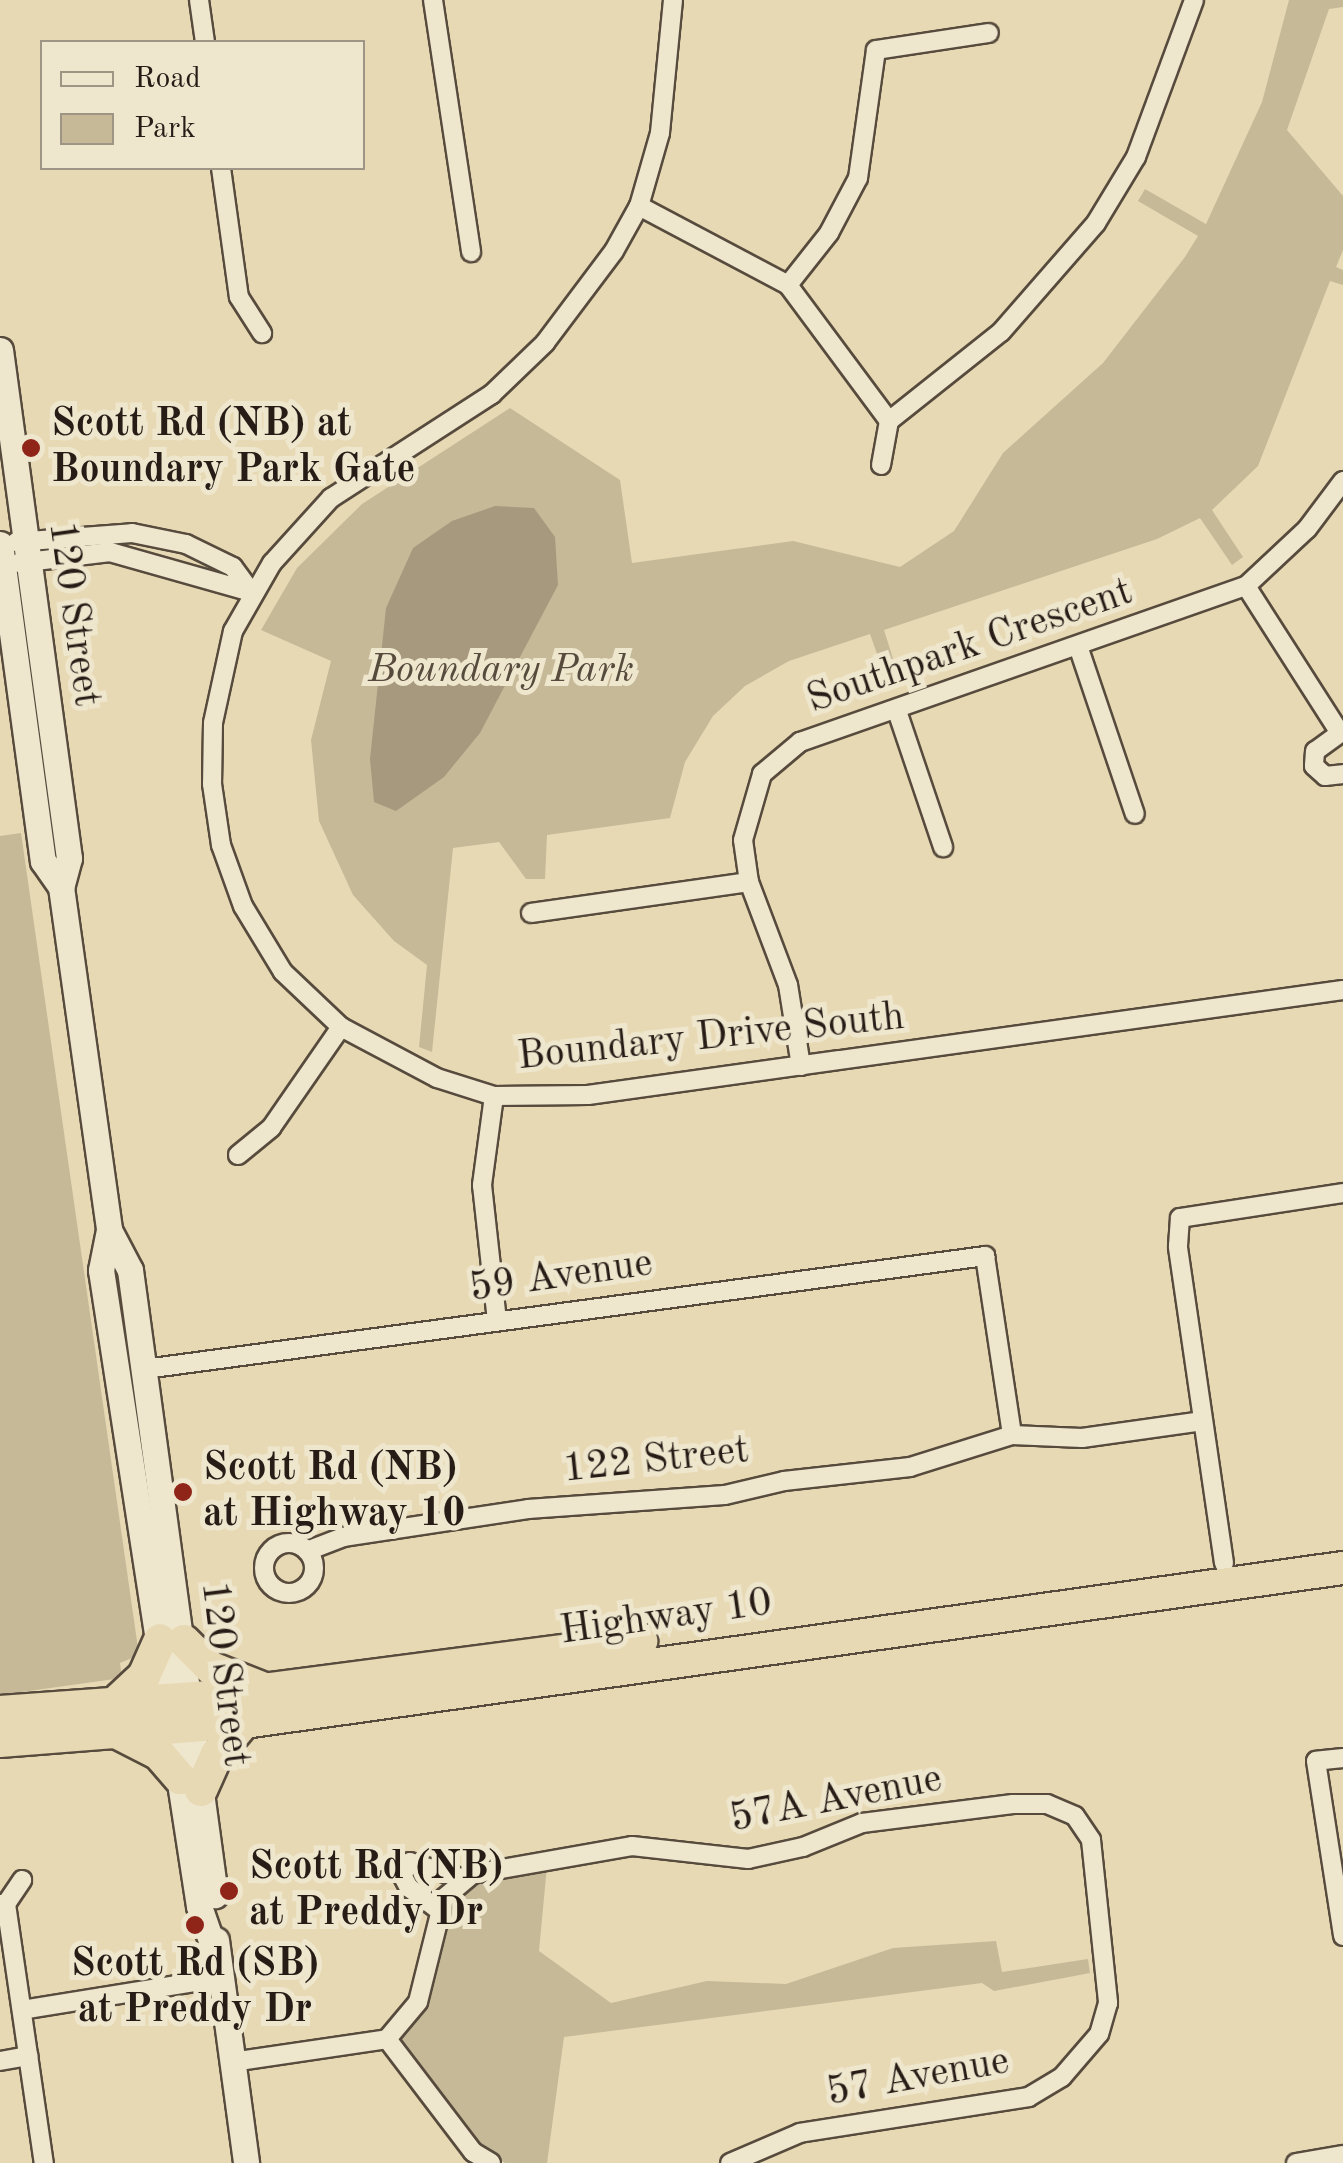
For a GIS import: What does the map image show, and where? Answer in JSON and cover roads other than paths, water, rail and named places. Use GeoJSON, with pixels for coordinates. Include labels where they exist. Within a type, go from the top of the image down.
{"type":"FeatureCollection","features":[{"type":"Feature","properties":{"kind":"highway","name":"Highway 10"},"geometry":{"type":"LineString","coordinates":[[0,1741],[116,1720],[182,1714],[266,1690],[1343,1546]]}},
{"type":"Feature","properties":{"kind":"highway","name":"Highway 10"},"geometry":{"type":"LineString","coordinates":[[182,1714],[244,1722],[1343,1568]]}},
{"type":"Feature","properties":{"kind":"highway"},"geometry":{"type":"LineString","coordinates":[[244,1722],[190,1784],[116,1720],[172,1640],[210,1668],[266,1690]]}},
{"type":"Feature","properties":{"kind":"highway","name":"Highway 10"},"geometry":{"type":"LineString","coordinates":[[0,1712],[116,1720]]}},
{"type":"Feature","properties":{"kind":"main road","name":"120 Street"},"geometry":{"type":"LineString","coordinates":[[0,350],[11,555],[43,861],[61,887],[108,1230],[102,1270],[172,1640]]}},
{"type":"Feature","properties":{"kind":"main road","name":"120 Street"},"geometry":{"type":"LineString","coordinates":[[108,1230],[130,1270],[145,1370],[190,1784],[246,2163]]}},
{"type":"Feature","properties":{"kind":"street"},"geometry":{"type":"LineString","coordinates":[[199,0],[205,40]]}},
{"type":"Feature","properties":{"kind":"street"},"geometry":{"type":"LineString","coordinates":[[434,0],[472,252]]}},
{"type":"Feature","properties":{"kind":"street","name":"Boundary Drive South"},"geometry":{"type":"LineString","coordinates":[[673,0],[660,133],[638,206],[545,343],[492,394],[331,498],[252,592],[232,631],[213,723],[212,784],[221,845],[243,906],[284,972],[341,1027],[438,1078],[494,1096],[588,1096],[1343,990]]}},
{"type":"Feature","properties":{"kind":"street"},"geometry":{"type":"LineString","coordinates":[[881,465],[890,421],[1001,332],[1096,223],[1136,157],[1194,0]]}},
{"type":"Feature","properties":{"kind":"street"},"geometry":{"type":"LineString","coordinates":[[788,285],[829,233],[858,178],[876,50],[990,34]]}},
{"type":"Feature","properties":{"kind":"street"},"geometry":{"type":"LineString","coordinates":[[222,170],[239,297],[262,333]]}},
{"type":"Feature","properties":{"kind":"street"},"geometry":{"type":"LineString","coordinates":[[638,206],[788,285],[890,421]]}},
{"type":"Feature","properties":{"kind":"street","name":"Southpark Crescent"},"geometry":{"type":"LineString","coordinates":[[801,1066],[781,957],[749,882],[746,813],[762,774],[800,742],[1079,649],[1246,586],[1307,529],[1343,481]]}},
{"type":"Feature","properties":{"kind":"street"},"geometry":{"type":"LineString","coordinates":[[11,555],[132,533],[186,544],[233,568],[252,592]]}},
{"type":"Feature","properties":{"kind":"street"},"geometry":{"type":"LineString","coordinates":[[1246,586],[1342,732],[1316,750],[1314,766],[1324,776],[1343,774]]}},
{"type":"Feature","properties":{"kind":"street"},"geometry":{"type":"LineString","coordinates":[[1079,649],[1134,814]]}},
{"type":"Feature","properties":{"kind":"street"},"geometry":{"type":"LineString","coordinates":[[897,711],[943,847]]}},
{"type":"Feature","properties":{"kind":"street"},"geometry":{"type":"LineString","coordinates":[[531,913],[749,882]]}},
{"type":"Feature","properties":{"kind":"street"},"geometry":{"type":"LineString","coordinates":[[238,1154],[271,1128],[341,1027]]}},
{"type":"Feature","properties":{"kind":"street"},"geometry":{"type":"LineString","coordinates":[[494,1096],[482,1186],[497,1321]]}},
{"type":"Feature","properties":{"kind":"street"},"geometry":{"type":"LineString","coordinates":[[1224,1563],[1178,1246],[1180,1218],[1343,1193]]}},
{"type":"Feature","properties":{"kind":"street","name":"59 Avenue"},"geometry":{"type":"LineString","coordinates":[[145,1370],[985,1256],[1012,1436]]}},
{"type":"Feature","properties":{"kind":"street","name":"122 Street"},"geometry":{"type":"LineString","coordinates":[[307,1551],[343,1537],[528,1508],[724,1495],[784,1481],[910,1467],[1012,1436],[1082,1438],[1203,1421]]}},
{"type":"Feature","properties":{"kind":"street"},"geometry":{"type":"LineString","coordinates":[[1343,1758],[1316,1762],[1343,1936]]}},
{"type":"Feature","properties":{"kind":"street","name":"57A Avenue"},"geometry":{"type":"LineString","coordinates":[[440,1910],[409,1888],[402,1875],[410,1862],[464,1879],[632,1846],[748,1859],[803,1847],[862,1822],[1047,1804],[1075,1816],[1092,1840],[1110,1971],[1099,2034]]}},
{"type":"Feature","properties":{"kind":"street"},"geometry":{"type":"LineString","coordinates":[[232,2062],[387,2039],[418,2002],[440,1910],[454,1884],[464,1879]]}},
{"type":"Feature","properties":{"kind":"street"},"geometry":{"type":"LineString","coordinates":[[22,1880],[3,1904],[44,2163]]}},
{"type":"Feature","properties":{"kind":"street"},"geometry":{"type":"LineString","coordinates":[[22,2010],[218,1966]]}},
{"type":"Feature","properties":{"kind":"street","name":"57 Avenue"},"geometry":{"type":"LineString","coordinates":[[730,2163],[800,2133],[1029,2096],[1062,2077],[1099,2034]]}},
{"type":"Feature","properties":{"kind":"street"},"geometry":{"type":"LineString","coordinates":[[387,2039],[473,2152],[492,2163]]}},
{"type":"Feature","properties":{"kind":"street"},"geometry":{"type":"LineString","coordinates":[[0,2061],[29,2056]]}},
{"type":"Feature","properties":{"kind":"street"},"geometry":{"type":"LineString","coordinates":[[1296,2163],[1343,2155]]}},
{"type":"Feature","properties":{"kind":"place","name":"Scott Rd (NB) at Boundary Park Gate"},"geometry":{"type":"Point","coordinates":[31,448]}},
{"type":"Feature","properties":{"kind":"place","name":"Scott Rd (NB) at Highway 10"},"geometry":{"type":"Point","coordinates":[183,1492]}},
{"type":"Feature","properties":{"kind":"place","name":"Scott Rd (NB) at Preddy Dr"},"geometry":{"type":"Point","coordinates":[229,1891]}},
{"type":"Feature","properties":{"kind":"place","name":"Scott Rd (SB) at Preddy Dr"},"geometry":{"type":"Point","coordinates":[195,1925]}},
{"type":"Feature","properties":{"kind":"park label","name":"Boundary Park"},"geometry":{"type":"Point","coordinates":[501,671]}}]}
